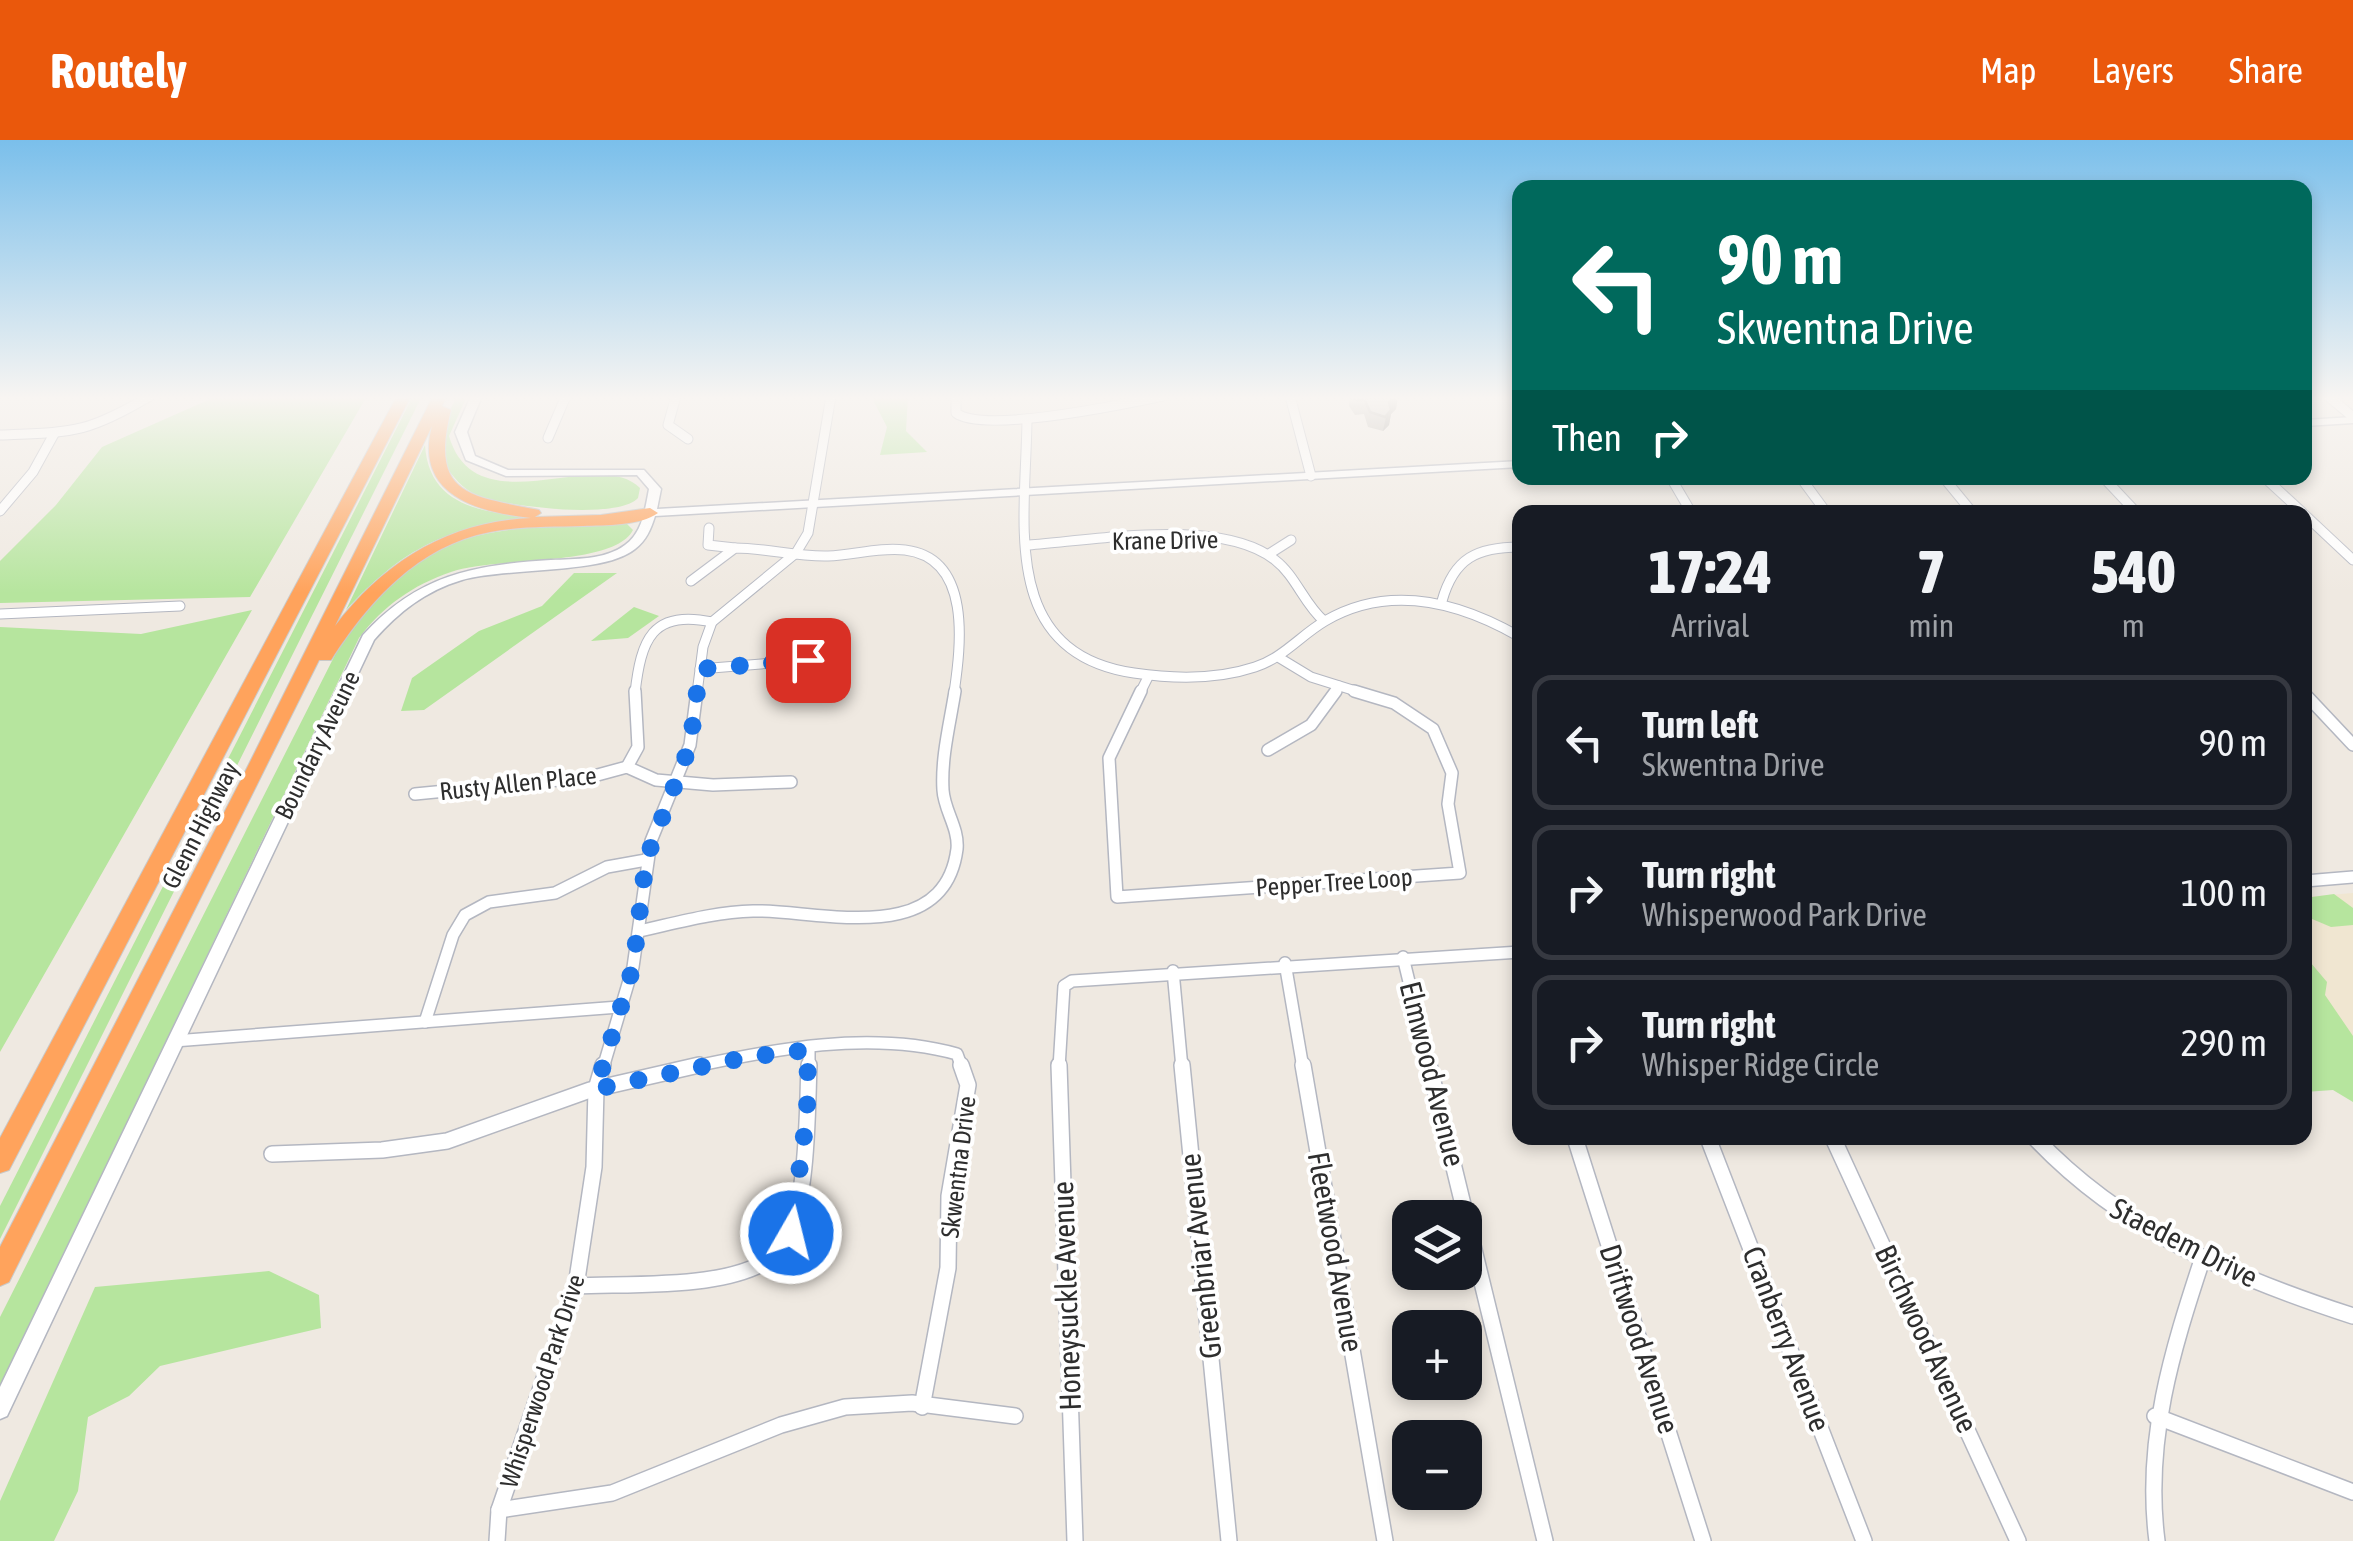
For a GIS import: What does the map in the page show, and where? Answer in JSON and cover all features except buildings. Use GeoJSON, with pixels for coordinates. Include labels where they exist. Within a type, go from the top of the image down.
{"type":"FeatureCollection","features":[{"type":"Feature","properties":{"kind":"highway","name":"Glenn Highway"},"geometry":{"type":"LineString","coordinates":[[0,1162],[370,461]]}},
{"type":"Feature","properties":{"kind":"highway","name":"Glenn Highway"},"geometry":{"type":"LineString","coordinates":[[0,1273],[408,461]]}},
{"type":"Feature","properties":{"kind":"highway"},"geometry":{"type":"LineString","coordinates":[[435,461],[438,472],[460,493],[492,506],[528,513],[650,513]]}},
{"type":"Feature","properties":{"kind":"highway"},"geometry":{"type":"LineString","coordinates":[[252,778],[341,632],[405,561],[447,538],[492,526],[650,513]]}},
{"type":"Feature","properties":{"kind":"street"},"geometry":{"type":"LineString","coordinates":[[0,512],[39,461]]}},
{"type":"Feature","properties":{"kind":"street"},"geometry":{"type":"LineString","coordinates":[[476,461],[519,474],[640,472],[656,489],[650,513],[1512,464]]}},
{"type":"Feature","properties":{"kind":"street"},"geometry":{"type":"LineString","coordinates":[[627,767],[638,747],[630,729],[642,642],[664,622],[682,617],[712,622],[796,553],[808,533],[820,461]]}},
{"type":"Feature","properties":{"kind":"street"},"geometry":{"type":"LineString","coordinates":[[1027,461],[1031,594],[1051,632],[1093,662],[1148,677],[1206,677],[1255,667],[1278,657],[1324,621],[1346,610],[1387,600],[1442,601],[1472,611],[1512,633]]}},
{"type":"Feature","properties":{"kind":"street"},"geometry":{"type":"LineString","coordinates":[[1307,461],[1311,476]]}},
{"type":"Feature","properties":{"kind":"street"},"geometry":{"type":"LineString","coordinates":[[1950,485],[1966,505]]}},
{"type":"Feature","properties":{"kind":"street"},"geometry":{"type":"LineString","coordinates":[[2111,485],[2129,505]]}},
{"type":"Feature","properties":{"kind":"street"},"geometry":{"type":"LineString","coordinates":[[2273,485],[2294,505]]}},
{"type":"Feature","properties":{"kind":"street","name":"Boundary Aveune"},"geometry":{"type":"LineString","coordinates":[[0,1409],[368,638],[384,619],[420,590],[471,572],[612,556],[634,545],[650,513]]}},
{"type":"Feature","properties":{"kind":"street"},"geometry":{"type":"LineString","coordinates":[[2312,522],[2353,560]]}},
{"type":"Feature","properties":{"kind":"street"},"geometry":{"type":"LineString","coordinates":[[638,931],[751,911],[862,922],[889,918],[934,893],[951,870],[958,844],[943,792],[944,760],[960,674],[951,578],[934,560],[914,553],[892,550],[835,557],[708,545],[709,528]]}},
{"type":"Feature","properties":{"kind":"street","name":"Krane Drive"},"geometry":{"type":"LineString","coordinates":[[1029,545],[1223,537],[1268,554]]}},
{"type":"Feature","properties":{"kind":"street"},"geometry":{"type":"LineString","coordinates":[[1291,540],[1268,554],[1290,574],[1307,608],[1324,621]]}},
{"type":"Feature","properties":{"kind":"street"},"geometry":{"type":"LineString","coordinates":[[692,581],[735,548]]}},
{"type":"Feature","properties":{"kind":"street"},"geometry":{"type":"LineString","coordinates":[[1442,601],[1454,564],[1470,553],[1512,548]]}},
{"type":"Feature","properties":{"kind":"street"},"geometry":{"type":"LineString","coordinates":[[0,614],[180,606]]}},
{"type":"Feature","properties":{"kind":"street","name":"Whisperwood Park Drive"},"geometry":{"type":"LineString","coordinates":[[496,1541],[499,1510],[576,1286],[592,1184],[596,1089],[638,931],[646,860],[678,782],[695,724],[700,669],[712,622]]}},
{"type":"Feature","properties":{"kind":"street","name":"Pepper Tree Loop"},"geometry":{"type":"LineString","coordinates":[[1148,677],[1110,758],[1117,897],[1460,873],[1448,804],[1452,773],[1443,745],[1432,730],[1406,710],[1310,677],[1278,657]]}},
{"type":"Feature","properties":{"kind":"street"},"geometry":{"type":"LineString","coordinates":[[700,669],[808,660]]}},
{"type":"Feature","properties":{"kind":"street"},"geometry":{"type":"LineString","coordinates":[[1268,750],[1311,725],[1339,686]]}},
{"type":"Feature","properties":{"kind":"street"},"geometry":{"type":"LineString","coordinates":[[2312,701],[2353,745]]}},
{"type":"Feature","properties":{"kind":"street","name":"Rusty Allen Place"},"geometry":{"type":"LineString","coordinates":[[415,794],[501,788],[614,773],[627,767],[656,780],[752,786],[791,782]]}},
{"type":"Feature","properties":{"kind":"street"},"geometry":{"type":"LineString","coordinates":[[425,1022],[454,934],[465,914],[489,902],[555,893],[607,867],[646,860]]}},
{"type":"Feature","properties":{"kind":"street"},"geometry":{"type":"LineString","coordinates":[[2312,880],[2353,877]]}},
{"type":"Feature","properties":{"kind":"street"},"geometry":{"type":"LineString","coordinates":[[1173,971],[1404,957],[1512,956]]}},
{"type":"Feature","properties":{"kind":"street","name":"Elmwood Avenue"},"geometry":{"type":"LineString","coordinates":[[1404,957],[1544,1541]]}},
{"type":"Feature","properties":{"kind":"street","name":"Fleetwood Avenue"},"geometry":{"type":"LineString","coordinates":[[1285,963],[1385,1541]]}},
{"type":"Feature","properties":{"kind":"street","name":"Honeysuckle Avenue"},"geometry":{"type":"LineString","coordinates":[[1075,1541],[1058,1050],[1062,993],[1072,980],[1173,971]]}},
{"type":"Feature","properties":{"kind":"street","name":"Greenbriar Avenue"},"geometry":{"type":"LineString","coordinates":[[1173,971],[1229,1541]]}},
{"type":"Feature","properties":{"kind":"street"},"geometry":{"type":"LineString","coordinates":[[174,1041],[619,1007]]}},
{"type":"Feature","properties":{"kind":"street","name":"Skwentna Drive"},"geometry":{"type":"LineString","coordinates":[[272,1154],[448,1140],[596,1089],[748,1057],[912,1042],[939,1044],[957,1054],[968,1085],[949,1196],[948,1268],[922,1407]]}},
{"type":"Feature","properties":{"kind":"street"},"geometry":{"type":"LineString","coordinates":[[576,1286],[731,1274],[758,1265],[778,1252],[791,1233],[807,1113],[808,1050]]}},
{"type":"Feature","properties":{"kind":"street","name":"Driftwood Avenue"},"geometry":{"type":"LineString","coordinates":[[1577,1145],[1703,1541]]}},
{"type":"Feature","properties":{"kind":"street","name":"Cranberry Avenue"},"geometry":{"type":"LineString","coordinates":[[1711,1145],[1864,1541]]}},
{"type":"Feature","properties":{"kind":"street","name":"Birchwood Avenue"},"geometry":{"type":"LineString","coordinates":[[1837,1145],[2018,1541]]}},
{"type":"Feature","properties":{"kind":"street","name":"Staedem Drive"},"geometry":{"type":"LineString","coordinates":[[2042,1145],[2108,1207],[2203,1257],[2292,1297],[2353,1316]]}},
{"type":"Feature","properties":{"kind":"street"},"geometry":{"type":"LineString","coordinates":[[2156,1541],[2149,1469],[2156,1416],[2203,1257]]}},
{"type":"Feature","properties":{"kind":"street"},"geometry":{"type":"LineString","coordinates":[[499,1510],[621,1490],[690,1466],[793,1418],[882,1402],[1015,1416]]}},
{"type":"Feature","properties":{"kind":"street"},"geometry":{"type":"LineString","coordinates":[[2156,1416],[2353,1492]]}},
{"type":"Feature","properties":{"kind":"shaded area"},"geometry":{"type":"Polygon","coordinates":[[[2353,893],[2353,1092],[2312,1036],[2312,896],[2353,893]]]}},
{"type":"Feature","properties":{"kind":"green space"},"geometry":{"type":"Polygon","coordinates":[[[91,461],[329,461],[250,597],[0,603],[0,561],[56,505],[91,461]]]}},
{"type":"Feature","properties":{"kind":"green space"},"geometry":{"type":"Polygon","coordinates":[[[380,461],[389,461],[0,1239],[0,1206],[380,461]]]}},
{"type":"Feature","properties":{"kind":"green space"},"geometry":{"type":"Polygon","coordinates":[[[417,461],[428,461],[438,484],[468,505],[486,511],[547,517],[486,525],[436,541],[392,567],[346,610],[417,461]]]}},
{"type":"Feature","properties":{"kind":"green space"},"geometry":{"type":"Polygon","coordinates":[[[462,461],[484,477],[510,482],[596,475],[621,477],[640,488],[638,498],[627,505],[609,508],[511,504],[472,492],[443,463],[462,461]]]}},
{"type":"Feature","properties":{"kind":"green space"},"geometry":{"type":"Polygon","coordinates":[[[625,522],[633,530],[622,542],[603,550],[470,567],[437,577],[389,606],[359,638],[0,1388],[0,1317],[336,653],[367,610],[397,578],[427,556],[459,541],[531,527],[625,522]]]}},
{"type":"Feature","properties":{"kind":"green space"},"geometry":{"type":"Polygon","coordinates":[[[574,573],[617,573],[424,710],[401,711],[412,678],[479,631],[542,606],[574,573]]]}},
{"type":"Feature","properties":{"kind":"green space"},"geometry":{"type":"Polygon","coordinates":[[[634,607],[659,616],[628,638],[591,641],[634,607]]]}},
{"type":"Feature","properties":{"kind":"green space"},"geometry":{"type":"Polygon","coordinates":[[[252,610],[0,1052],[0,627],[141,634],[252,610]]]}},
{"type":"Feature","properties":{"kind":"green space"},"geometry":{"type":"Polygon","coordinates":[[[2334,894],[2353,908],[2353,925],[2331,927],[2312,919],[2312,897],[2334,894]]]}},
{"type":"Feature","properties":{"kind":"green space"},"geometry":{"type":"Polygon","coordinates":[[[2312,964],[2327,982],[2325,995],[2353,1036],[2353,1102],[2333,1090],[2312,1092],[2312,964]]]}},
{"type":"Feature","properties":{"kind":"green space"},"geometry":{"type":"Polygon","coordinates":[[[269,1271],[319,1295],[321,1328],[160,1366],[129,1396],[88,1417],[78,1491],[54,1541],[0,1541],[0,1501],[95,1287],[269,1271]]]}},
{"type":"Feature","properties":{"kind":"route"},"geometry":{"type":"LineString","coordinates":[[791,1233],[807,1113],[808,1050],[748,1057],[596,1089],[633,967],[646,860],[690,745],[700,669],[808,660]]}}]}
